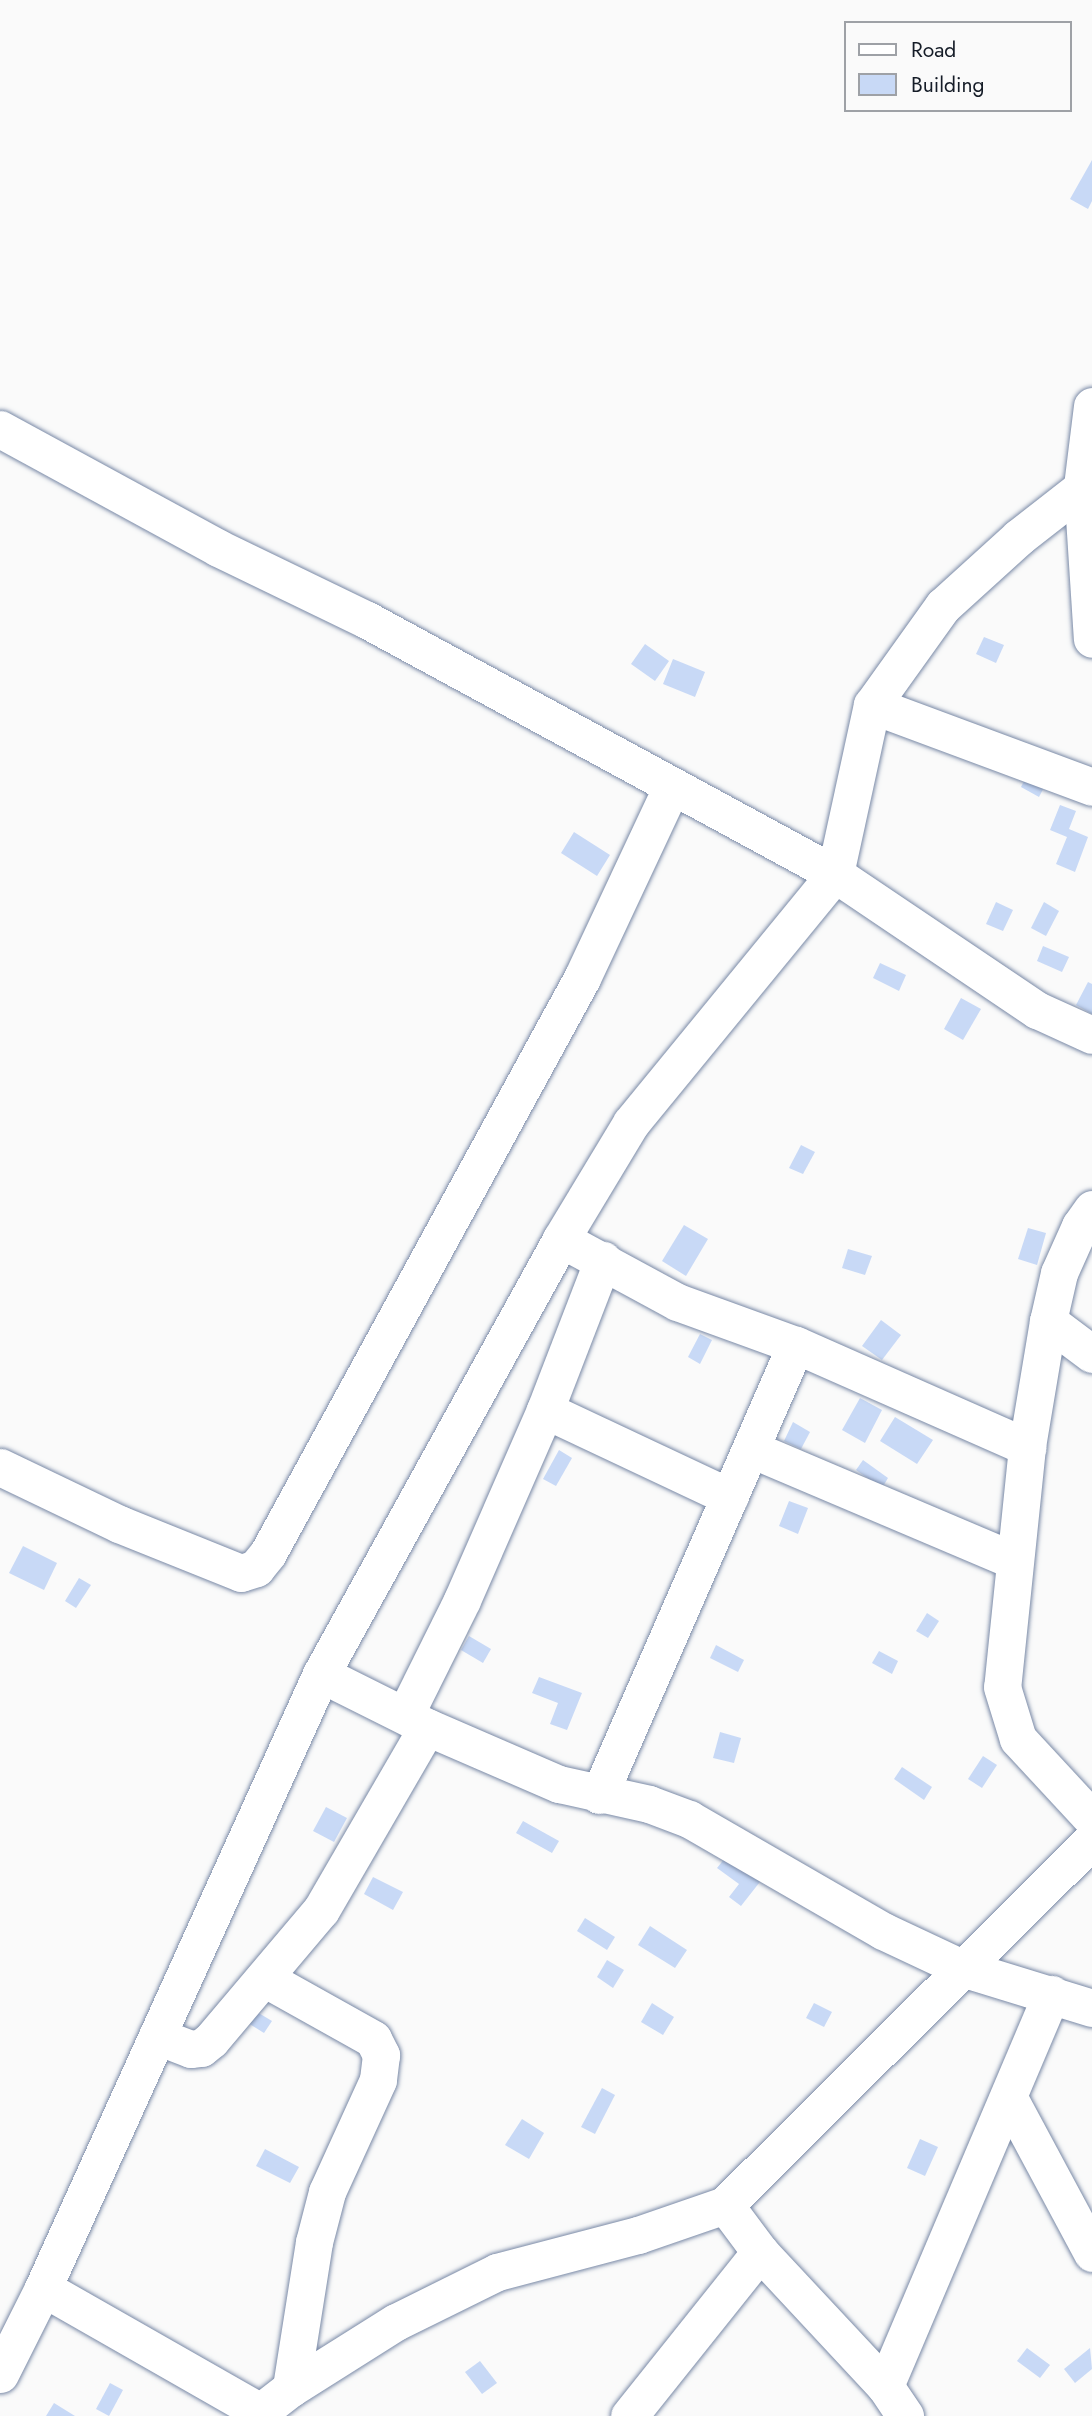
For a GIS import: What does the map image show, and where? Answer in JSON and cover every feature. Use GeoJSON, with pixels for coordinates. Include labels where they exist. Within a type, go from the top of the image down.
{"type":"FeatureCollection","features":[{"type":"Feature","properties":{"kind":"street"},"geometry":{"type":"LineString","coordinates":[[1092,406],[1087,483],[1092,639]]}},
{"type":"Feature","properties":{"kind":"street"},"geometry":{"type":"LineString","coordinates":[[0,429],[218,548],[367,621],[835,874],[1037,1010],[1092,1035]]}},
{"type":"Feature","properties":{"kind":"street"},"geometry":{"type":"LineString","coordinates":[[0,2374],[43,2288],[321,1674],[561,1239],[631,1123],[835,874],[872,705],[943,606],[1019,537],[1087,483]]}},
{"type":"Feature","properties":{"kind":"street"},"geometry":{"type":"LineString","coordinates":[[872,705],[1092,787]]}},
{"type":"Feature","properties":{"kind":"street"},"geometry":{"type":"LineString","coordinates":[[0,1466],[119,1524],[241,1573],[256,1568],[268,1553],[582,978],[672,786]]}},
{"type":"Feature","properties":{"kind":"street"},"geometry":{"type":"LineString","coordinates":[[1092,1209],[1080,1226],[1059,1273],[1048,1321],[1027,1447],[1013,1560],[1002,1687],[1018,1739],[1092,1819]]}},
{"type":"Feature","properties":{"kind":"street"},"geometry":{"type":"LineString","coordinates":[[561,1239],[677,1302],[796,1345],[1027,1447]]}},
{"type":"Feature","properties":{"kind":"street"},"geometry":{"type":"LineString","coordinates":[[157,2036],[191,2049],[201,2048],[320,1910],[416,1721],[462,1600],[545,1410],[603,1260]]}},
{"type":"Feature","properties":{"kind":"street"},"geometry":{"type":"LineString","coordinates":[[1048,1321],[1092,1354]]}},
{"type":"Feature","properties":{"kind":"street"},"geometry":{"type":"LineString","coordinates":[[599,1795],[796,1345]]}},
{"type":"Feature","properties":{"kind":"street"},"geometry":{"type":"LineString","coordinates":[[545,1410],[730,1497]]}},
{"type":"Feature","properties":{"kind":"street"},"geometry":{"type":"LineString","coordinates":[[751,1449],[1013,1560]]}},
{"type":"Feature","properties":{"kind":"street"},"geometry":{"type":"LineString","coordinates":[[321,1674],[416,1721],[559,1784],[649,1804],[689,1819],[838,1906],[962,1968],[1092,2008]]}},
{"type":"Feature","properties":{"kind":"street"},"geometry":{"type":"LineString","coordinates":[[43,2288],[257,2414],[291,2388],[396,2322],[497,2272],[638,2235],[725,2205],[1092,1840]]}},
{"type":"Feature","properties":{"kind":"street"},"geometry":{"type":"LineString","coordinates":[[264,1978],[373,2039],[381,2055],[378,2080],[327,2192],[314,2242],[291,2388]]}},
{"type":"Feature","properties":{"kind":"street"},"geometry":{"type":"LineString","coordinates":[[885,2386],[1051,1994]]}},
{"type":"Feature","properties":{"kind":"street"},"geometry":{"type":"LineString","coordinates":[[1009,2098],[1092,2253]]}},
{"type":"Feature","properties":{"kind":"street"},"geometry":{"type":"LineString","coordinates":[[725,2205],[760,2252],[885,2386],[905,2416]]}},
{"type":"Feature","properties":{"kind":"street"},"geometry":{"type":"LineString","coordinates":[[629,2416],[760,2252]]}},
{"type":"Feature","properties":{"kind":"building"},"geometry":{"type":"Polygon","coordinates":[[[1092,160],[1092,201],[1088,209],[1070,199],[1092,160]]]}},
{"type":"Feature","properties":{"kind":"building"},"geometry":{"type":"Polygon","coordinates":[[[984,637],[1004,645],[996,663],[976,654],[984,637]]]}},
{"type":"Feature","properties":{"kind":"building"},"geometry":{"type":"Polygon","coordinates":[[[645,644],[669,661],[655,681],[631,664],[645,644]]]}},
{"type":"Feature","properties":{"kind":"building"},"geometry":{"type":"Polygon","coordinates":[[[673,659],[705,672],[695,697],[663,684],[673,659]]]}},
{"type":"Feature","properties":{"kind":"building"},"geometry":{"type":"Polygon","coordinates":[[[1032,765],[1051,774],[1039,797],[1021,787],[1032,765]]]}},
{"type":"Feature","properties":{"kind":"building"},"geometry":{"type":"Polygon","coordinates":[[[1060,805],[1076,811],[1069,829],[1088,837],[1075,872],[1056,864],[1067,837],[1050,830],[1060,805]]]}},
{"type":"Feature","properties":{"kind":"building"},"geometry":{"type":"Polygon","coordinates":[[[574,832],[610,855],[597,876],[561,853],[574,832]]]}},
{"type":"Feature","properties":{"kind":"building"},"geometry":{"type":"Polygon","coordinates":[[[996,902],[1013,910],[1003,931],[986,924],[996,902]]]}},
{"type":"Feature","properties":{"kind":"building"},"geometry":{"type":"Polygon","coordinates":[[[1044,902],[1059,911],[1046,936],[1031,928],[1044,902]]]}},
{"type":"Feature","properties":{"kind":"building"},"geometry":{"type":"Polygon","coordinates":[[[1043,946],[1069,957],[1062,972],[1037,961],[1043,946]]]}},
{"type":"Feature","properties":{"kind":"building"},"geometry":{"type":"Polygon","coordinates":[[[880,963],[906,975],[899,991],[873,978],[880,963]]]}},
{"type":"Feature","properties":{"kind":"building"},"geometry":{"type":"Polygon","coordinates":[[[1088,982],[1092,984],[1092,1014],[1076,1005],[1088,982]]]}},
{"type":"Feature","properties":{"kind":"building"},"geometry":{"type":"Polygon","coordinates":[[[961,998],[981,1009],[963,1040],[944,1029],[961,998]]]}},
{"type":"Feature","properties":{"kind":"building"},"geometry":{"type":"Polygon","coordinates":[[[801,1145],[815,1152],[803,1174],[789,1168],[801,1145]]]}},
{"type":"Feature","properties":{"kind":"building"},"geometry":{"type":"Polygon","coordinates":[[[684,1225],[708,1239],[686,1276],[662,1261],[684,1225]]]}},
{"type":"Feature","properties":{"kind":"building"},"geometry":{"type":"Polygon","coordinates":[[[1028,1228],[1046,1233],[1037,1265],[1018,1259],[1028,1228]]]}},
{"type":"Feature","properties":{"kind":"building"},"geometry":{"type":"Polygon","coordinates":[[[848,1249],[872,1256],[865,1275],[842,1268],[848,1249]]]}},
{"type":"Feature","properties":{"kind":"building"},"geometry":{"type":"Polygon","coordinates":[[[881,1320],[901,1335],[882,1360],[862,1346],[881,1320]]]}},
{"type":"Feature","properties":{"kind":"building"},"geometry":{"type":"Polygon","coordinates":[[[700,1334],[712,1340],[700,1364],[688,1357],[700,1334]]]}},
{"type":"Feature","properties":{"kind":"building"},"geometry":{"type":"Polygon","coordinates":[[[860,1398],[882,1410],[865,1443],[842,1430],[860,1398]]]}},
{"type":"Feature","properties":{"kind":"building"},"geometry":{"type":"Polygon","coordinates":[[[895,1417],[933,1440],[917,1464],[880,1441],[895,1417]]]}},
{"type":"Feature","properties":{"kind":"building"},"geometry":{"type":"Polygon","coordinates":[[[793,1422],[810,1432],[801,1449],[784,1441],[793,1422]]]}},
{"type":"Feature","properties":{"kind":"building"},"geometry":{"type":"Polygon","coordinates":[[[559,1450],[572,1458],[556,1486],[543,1479],[559,1450]]]}},
{"type":"Feature","properties":{"kind":"building"},"geometry":{"type":"Polygon","coordinates":[[[863,1460],[888,1478],[882,1488],[856,1470],[863,1460]]]}},
{"type":"Feature","properties":{"kind":"building"},"geometry":{"type":"Polygon","coordinates":[[[789,1501],[808,1508],[798,1534],[779,1526],[789,1501]]]}},
{"type":"Feature","properties":{"kind":"building"},"geometry":{"type":"Polygon","coordinates":[[[23,1546],[57,1563],[44,1590],[9,1573],[23,1546]]]}},
{"type":"Feature","properties":{"kind":"building"},"geometry":{"type":"Polygon","coordinates":[[[79,1578],[91,1585],[76,1608],[65,1601],[79,1578]]]}},
{"type":"Feature","properties":{"kind":"building"},"geometry":{"type":"Polygon","coordinates":[[[927,1613],[939,1621],[928,1638],[916,1631],[927,1613]]]}},
{"type":"Feature","properties":{"kind":"building"},"geometry":{"type":"Polygon","coordinates":[[[469,1636],[491,1649],[483,1663],[461,1650],[469,1636]]]}},
{"type":"Feature","properties":{"kind":"building"},"geometry":{"type":"Polygon","coordinates":[[[716,1645],[744,1660],[738,1672],[710,1658],[716,1645]]]}},
{"type":"Feature","properties":{"kind":"building"},"geometry":{"type":"Polygon","coordinates":[[[879,1651],[898,1661],[892,1674],[872,1663],[879,1651]]]}},
{"type":"Feature","properties":{"kind":"building"},"geometry":{"type":"Polygon","coordinates":[[[539,1677],[582,1693],[567,1730],[550,1724],[558,1703],[532,1693],[539,1677]]]}},
{"type":"Feature","properties":{"kind":"building"},"geometry":{"type":"Polygon","coordinates":[[[720,1732],[741,1738],[734,1763],[713,1758],[720,1732]]]}},
{"type":"Feature","properties":{"kind":"building"},"geometry":{"type":"Polygon","coordinates":[[[983,1756],[997,1765],[982,1788],[968,1779],[983,1756]]]}},
{"type":"Feature","properties":{"kind":"building"},"geometry":{"type":"Polygon","coordinates":[[[902,1767],[932,1787],[924,1800],[894,1779],[902,1767]]]}},
{"type":"Feature","properties":{"kind":"building"},"geometry":{"type":"Polygon","coordinates":[[[326,1807],[347,1818],[334,1842],[313,1831],[326,1807]]]}},
{"type":"Feature","properties":{"kind":"building"},"geometry":{"type":"Polygon","coordinates":[[[523,1821],[559,1841],[552,1853],[516,1833],[523,1821]]]}},
{"type":"Feature","properties":{"kind":"building"},"geometry":{"type":"Polygon","coordinates":[[[729,1853],[763,1878],[741,1906],[729,1897],[739,1884],[717,1868],[729,1853]]]}},
{"type":"Feature","properties":{"kind":"building"},"geometry":{"type":"Polygon","coordinates":[[[373,1877],[403,1892],[393,1910],[364,1894],[373,1877]]]}},
{"type":"Feature","properties":{"kind":"building"},"geometry":{"type":"Polygon","coordinates":[[[585,1918],[615,1937],[607,1950],[577,1931],[585,1918]]]}},
{"type":"Feature","properties":{"kind":"building"},"geometry":{"type":"Polygon","coordinates":[[[650,1926],[687,1950],[675,1968],[638,1945],[650,1926]]]}},
{"type":"Feature","properties":{"kind":"building"},"geometry":{"type":"Polygon","coordinates":[[[607,1960],[624,1970],[613,1988],[597,1977],[607,1960]]]}},
{"type":"Feature","properties":{"kind":"building"},"geometry":{"type":"Polygon","coordinates":[[[652,2003],[674,2017],[663,2035],[641,2022],[652,2003]]]}},
{"type":"Feature","properties":{"kind":"building"},"geometry":{"type":"Polygon","coordinates":[[[814,2003],[832,2012],[824,2027],[806,2018],[814,2003]]]}},
{"type":"Feature","properties":{"kind":"building"},"geometry":{"type":"Polygon","coordinates":[[[247,2006],[272,2021],[264,2033],[240,2018],[247,2006]]]}},
{"type":"Feature","properties":{"kind":"building"},"geometry":{"type":"Polygon","coordinates":[[[602,2088],[615,2095],[595,2134],[581,2127],[602,2088]]]}},
{"type":"Feature","properties":{"kind":"building"},"geometry":{"type":"Polygon","coordinates":[[[522,2119],[544,2133],[529,2159],[505,2145],[522,2119]]]}},
{"type":"Feature","properties":{"kind":"building"},"geometry":{"type":"Polygon","coordinates":[[[920,2139],[938,2147],[925,2176],[907,2168],[920,2139]]]}},
{"type":"Feature","properties":{"kind":"building"},"geometry":{"type":"Polygon","coordinates":[[[265,2149],[299,2167],[290,2183],[256,2166],[265,2149]]]}},
{"type":"Feature","properties":{"kind":"building"},"geometry":{"type":"Polygon","coordinates":[[[1027,2348],[1050,2365],[1040,2378],[1017,2361],[1027,2348]]]}},
{"type":"Feature","properties":{"kind":"building"},"geometry":{"type":"Polygon","coordinates":[[[1090,2348],[1092,2369],[1075,2383],[1064,2369],[1090,2348]]]}},
{"type":"Feature","properties":{"kind":"building"},"geometry":{"type":"Polygon","coordinates":[[[480,2361],[497,2383],[482,2394],[465,2372],[480,2361]]]}},
{"type":"Feature","properties":{"kind":"building"},"geometry":{"type":"Polygon","coordinates":[[[110,2383],[123,2390],[109,2416],[96,2409],[110,2383]]]}},
{"type":"Feature","properties":{"kind":"building"},"geometry":{"type":"Polygon","coordinates":[[[54,2403],[75,2416],[46,2416],[54,2403]]]}}]}
